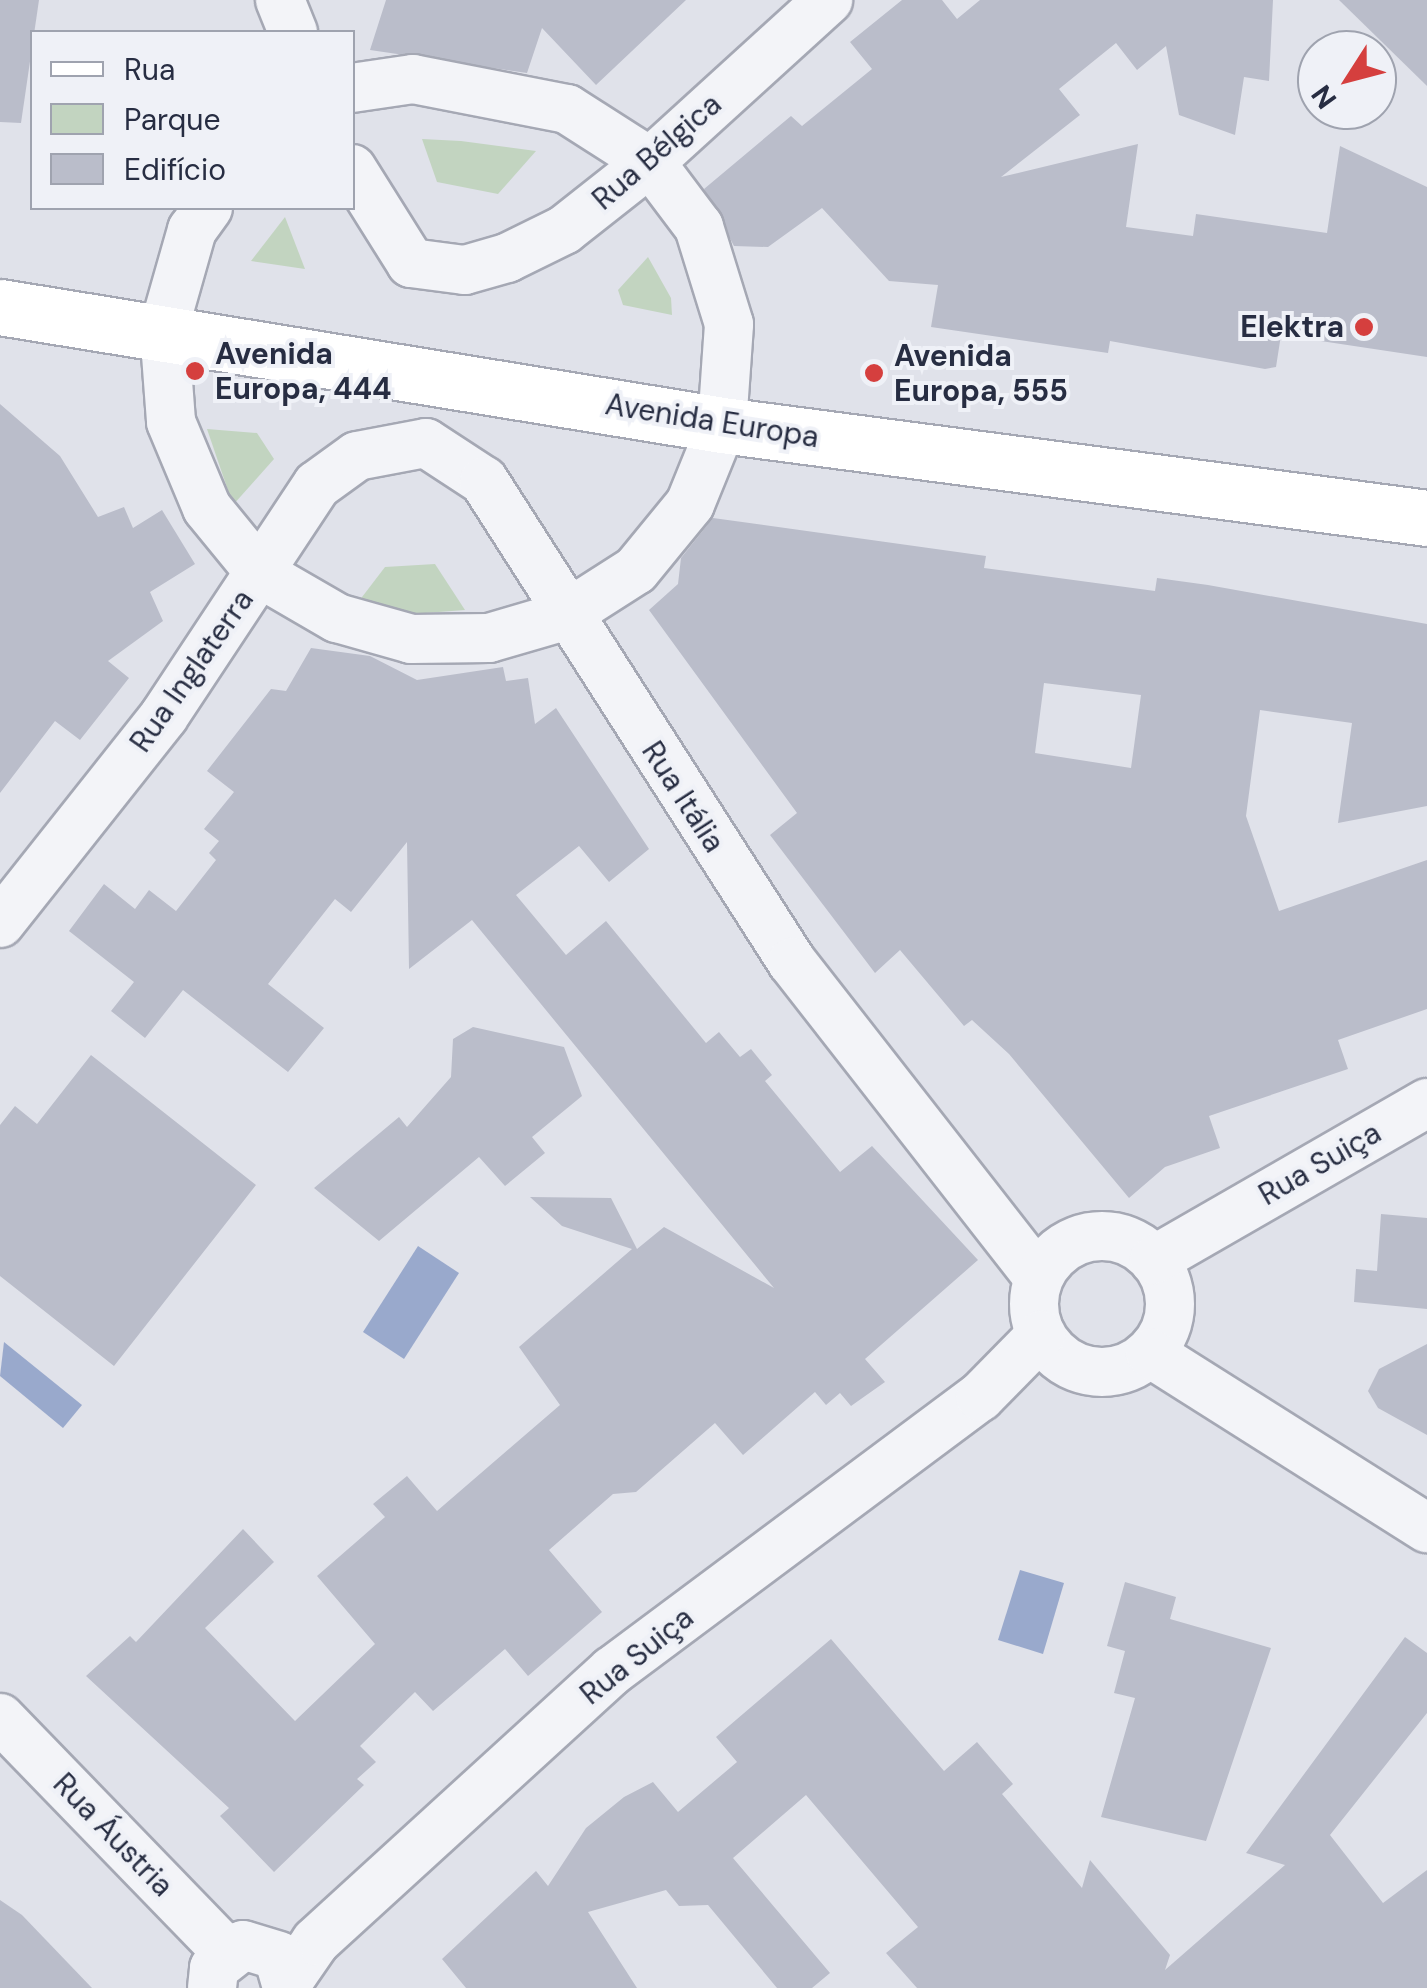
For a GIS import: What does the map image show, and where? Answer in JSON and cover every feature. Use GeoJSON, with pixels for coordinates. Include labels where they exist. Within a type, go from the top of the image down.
{"type":"FeatureCollection","features":[{"type":"Feature","properties":{"kind":"main road","name":"Avenida Europa"},"geometry":{"type":"LineString","coordinates":[[0,308],[164,328],[722,425],[1427,518]]}},
{"type":"Feature","properties":{"kind":"street"},"geometry":{"type":"LineString","coordinates":[[280,0],[292,30]]}},
{"type":"Feature","properties":{"kind":"street","name":"Rua Bélgica"},"geometry":{"type":"LineString","coordinates":[[355,174],[411,263],[465,270],[564,230],[650,162],[828,0]]}},
{"type":"Feature","properties":{"kind":"street"},"geometry":{"type":"LineString","coordinates":[[207,210],[192,230],[164,328],[171,422],[207,508],[261,574],[337,618],[411,638],[490,638],[564,616],[647,557],[690,504],[722,425],[728,324],[699,228],[650,162],[567,108],[413,79],[355,88]]}},
{"type":"Feature","properties":{"kind":"street","name":"Rua Inglaterra"},"geometry":{"type":"LineString","coordinates":[[0,923],[164,716],[317,484],[397,442]]}},
{"type":"Feature","properties":{"kind":"street","name":"Rua Itália"},"geometry":{"type":"LineString","coordinates":[[397,442],[455,454],[484,481],[564,616],[792,962],[962,1180],[1046,1265]]}},
{"type":"Feature","properties":{"kind":"street","name":"Rua Suiça"},"geometry":{"type":"LineString","coordinates":[[1161,1271],[1213,1224],[1427,1103]]}},
{"type":"Feature","properties":{"kind":"street"},"geometry":{"type":"LineString","coordinates":[[1106,1236],[1161,1271],[1158,1342],[1106,1373],[1050,1347],[1046,1265],[1106,1236]]}},
{"type":"Feature","properties":{"kind":"street"},"geometry":{"type":"LineString","coordinates":[[1158,1342],[1276,1437],[1427,1528]]}},
{"type":"Feature","properties":{"kind":"street","name":"Rua Suiça"},"geometry":{"type":"LineString","coordinates":[[293,1966],[612,1671],[1050,1347]]}},
{"type":"Feature","properties":{"kind":"street","name":"Rua Áustria"},"geometry":{"type":"LineString","coordinates":[[0,1718],[219,1970]]}},
{"type":"Feature","properties":{"kind":"street"},"geometry":{"type":"LineString","coordinates":[[219,1970],[262,1946],[293,1966]]}},
{"type":"Feature","properties":{"kind":"green space"},"geometry":{"type":"Polygon","coordinates":[[[422,139],[536,151],[498,194],[437,182],[422,139]]]}},
{"type":"Feature","properties":{"kind":"green space"},"geometry":{"type":"Polygon","coordinates":[[[285,217],[305,269],[251,261],[285,217]]]}},
{"type":"Feature","properties":{"kind":"green space"},"geometry":{"type":"Polygon","coordinates":[[[648,257],[671,298],[672,315],[623,305],[618,290],[648,257]]]}},
{"type":"Feature","properties":{"kind":"green space"},"geometry":{"type":"Polygon","coordinates":[[[207,429],[257,433],[274,459],[233,505],[207,429]]]}},
{"type":"Feature","properties":{"kind":"green space"},"geometry":{"type":"Polygon","coordinates":[[[435,564],[465,610],[412,614],[359,601],[385,567],[435,564]]]}},
{"type":"Feature","properties":{"kind":"water"},"geometry":{"type":"Polygon","coordinates":[[[418,1246],[459,1273],[404,1359],[363,1332],[418,1246]]]}},
{"type":"Feature","properties":{"kind":"water"},"geometry":{"type":"Polygon","coordinates":[[[4,1342],[82,1405],[63,1428],[0,1376],[4,1342]]]}},
{"type":"Feature","properties":{"kind":"water"},"geometry":{"type":"Polygon","coordinates":[[[1020,1570],[1064,1583],[1043,1654],[998,1640],[1020,1570]]]}},
{"type":"Feature","properties":{"kind":"building"},"geometry":{"type":"Polygon","coordinates":[[[0,0],[39,0],[35,30],[30,30],[30,62],[21,123],[0,122],[0,0]]]}},
{"type":"Feature","properties":{"kind":"building"},"geometry":{"type":"Polygon","coordinates":[[[386,0],[686,0],[596,85],[542,28],[527,73],[370,50],[386,0]]]}},
{"type":"Feature","properties":{"kind":"building"},"geometry":{"type":"Polygon","coordinates":[[[902,0],[942,0],[957,19],[980,0],[1273,0],[1269,81],[1244,77],[1235,135],[1179,115],[1166,46],[1137,70],[1116,43],[1059,89],[1080,115],[1001,177],[1138,144],[1126,227],[1193,236],[1196,214],[1327,233],[1340,146],[1427,187],[1427,357],[1281,335],[1276,367],[1265,369],[1110,341],[1108,353],[931,327],[938,285],[889,281],[822,208],[768,247],[734,246],[704,189],[791,116],[802,126],[872,69],[850,42],[902,0]]]}},
{"type":"Feature","properties":{"kind":"building"},"geometry":{"type":"Polygon","coordinates":[[[1339,0],[1427,0],[1427,86],[1397,57],[1397,30],[1370,30],[1339,0]]]}},
{"type":"Feature","properties":{"kind":"building"},"geometry":{"type":"Polygon","coordinates":[[[0,404],[60,456],[98,517],[124,507],[133,528],[162,510],[195,564],[150,592],[163,621],[108,661],[129,678],[80,740],[55,721],[0,793],[0,404]]]}},
{"type":"Feature","properties":{"kind":"building"},"geometry":{"type":"Polygon","coordinates":[[[713,518],[986,556],[984,568],[1155,591],[1157,578],[1427,624],[1427,806],[1338,823],[1352,723],[1260,710],[1246,816],[1279,911],[1427,860],[1427,1009],[1338,1040],[1348,1069],[1209,1116],[1220,1148],[1165,1167],[1129,1198],[1009,1054],[972,1020],[964,1026],[900,950],[875,973],[770,835],[797,813],[649,610],[678,584],[681,558],[713,518]],[[1044,683],[1035,753],[1131,768],[1141,695],[1044,683]]]}},
{"type":"Feature","properties":{"kind":"building"},"geometry":{"type":"Polygon","coordinates":[[[311,648],[370,656],[417,680],[503,667],[506,681],[528,678],[535,724],[556,708],[649,849],[609,882],[579,846],[516,895],[566,955],[606,921],[706,1043],[719,1032],[740,1057],[751,1049],[772,1075],[765,1081],[840,1172],[872,1146],[978,1260],[865,1359],[885,1382],[851,1406],[840,1393],[826,1405],[815,1392],[743,1455],[715,1423],[636,1492],[613,1494],[549,1550],[602,1612],[528,1676],[505,1649],[433,1711],[415,1692],[360,1746],[376,1762],[357,1779],[364,1785],[274,1872],[220,1816],[229,1808],[86,1676],[130,1636],[136,1642],[243,1529],[274,1562],[205,1628],[295,1721],[375,1644],[317,1576],[385,1517],[373,1504],[407,1476],[437,1511],[560,1405],[519,1347],[632,1249],[562,1226],[530,1197],[611,1198],[637,1249],[664,1227],[774,1288],[472,920],[409,969],[407,842],[351,912],[335,899],[268,984],[324,1028],[288,1072],[183,990],[145,1038],[111,1011],[134,982],[69,931],[104,884],[135,909],[149,890],[176,911],[216,860],[209,853],[219,841],[204,829],[234,792],[207,771],[271,689],[286,691],[311,648]]]}},
{"type":"Feature","properties":{"kind":"building"},"geometry":{"type":"Polygon","coordinates":[[[473,1027],[564,1047],[582,1096],[532,1137],[545,1153],[505,1186],[479,1157],[379,1241],[314,1188],[399,1117],[407,1127],[451,1077],[453,1039],[473,1027]]]}},
{"type":"Feature","properties":{"kind":"building"},"geometry":{"type":"Polygon","coordinates":[[[91,1055],[256,1185],[114,1366],[0,1276],[0,1125],[15,1106],[37,1124],[91,1055]]]}},
{"type":"Feature","properties":{"kind":"building"},"geometry":{"type":"Polygon","coordinates":[[[1381,1214],[1427,1218],[1427,1309],[1354,1302],[1356,1269],[1377,1271],[1381,1214]]]}},
{"type":"Feature","properties":{"kind":"building"},"geometry":{"type":"Polygon","coordinates":[[[1427,1344],[1427,1435],[1378,1408],[1368,1391],[1379,1369],[1427,1344]]]}},
{"type":"Feature","properties":{"kind":"building"},"geometry":{"type":"Polygon","coordinates":[[[1125,1582],[1176,1597],[1170,1619],[1271,1648],[1206,1841],[1101,1817],[1135,1698],[1114,1693],[1125,1651],[1107,1646],[1125,1582]]]}},
{"type":"Feature","properties":{"kind":"building"},"geometry":{"type":"Polygon","coordinates":[[[1405,1637],[1427,1653],[1427,1713],[1330,1835],[1383,1903],[1427,1870],[1427,1988],[917,1988],[886,1953],[918,1927],[806,1795],[733,1858],[830,1973],[812,1988],[777,1988],[708,1905],[679,1906],[666,1890],[588,1912],[637,1988],[466,1988],[442,1959],[536,1871],[548,1886],[586,1828],[624,1797],[653,1782],[678,1812],[737,1762],[716,1737],[831,1639],[944,1771],[977,1742],[1013,1784],[1002,1794],[1082,1888],[1090,1860],[1170,1955],[1165,1970],[1285,1865],[1246,1853],[1405,1637]]]}},
{"type":"Feature","properties":{"kind":"building"},"geometry":{"type":"Polygon","coordinates":[[[0,1900],[22,1915],[92,1988],[0,1988],[0,1900]]]}},
{"type":"Feature","properties":{"kind":"place","name":"Elektra"},"geometry":{"type":"Point","coordinates":[1364,327]}},
{"type":"Feature","properties":{"kind":"place","name":"Avenida Europa, 444"},"geometry":{"type":"Point","coordinates":[195,371]}},
{"type":"Feature","properties":{"kind":"place","name":"Avenida Europa, 555"},"geometry":{"type":"Point","coordinates":[874,373]}}]}
